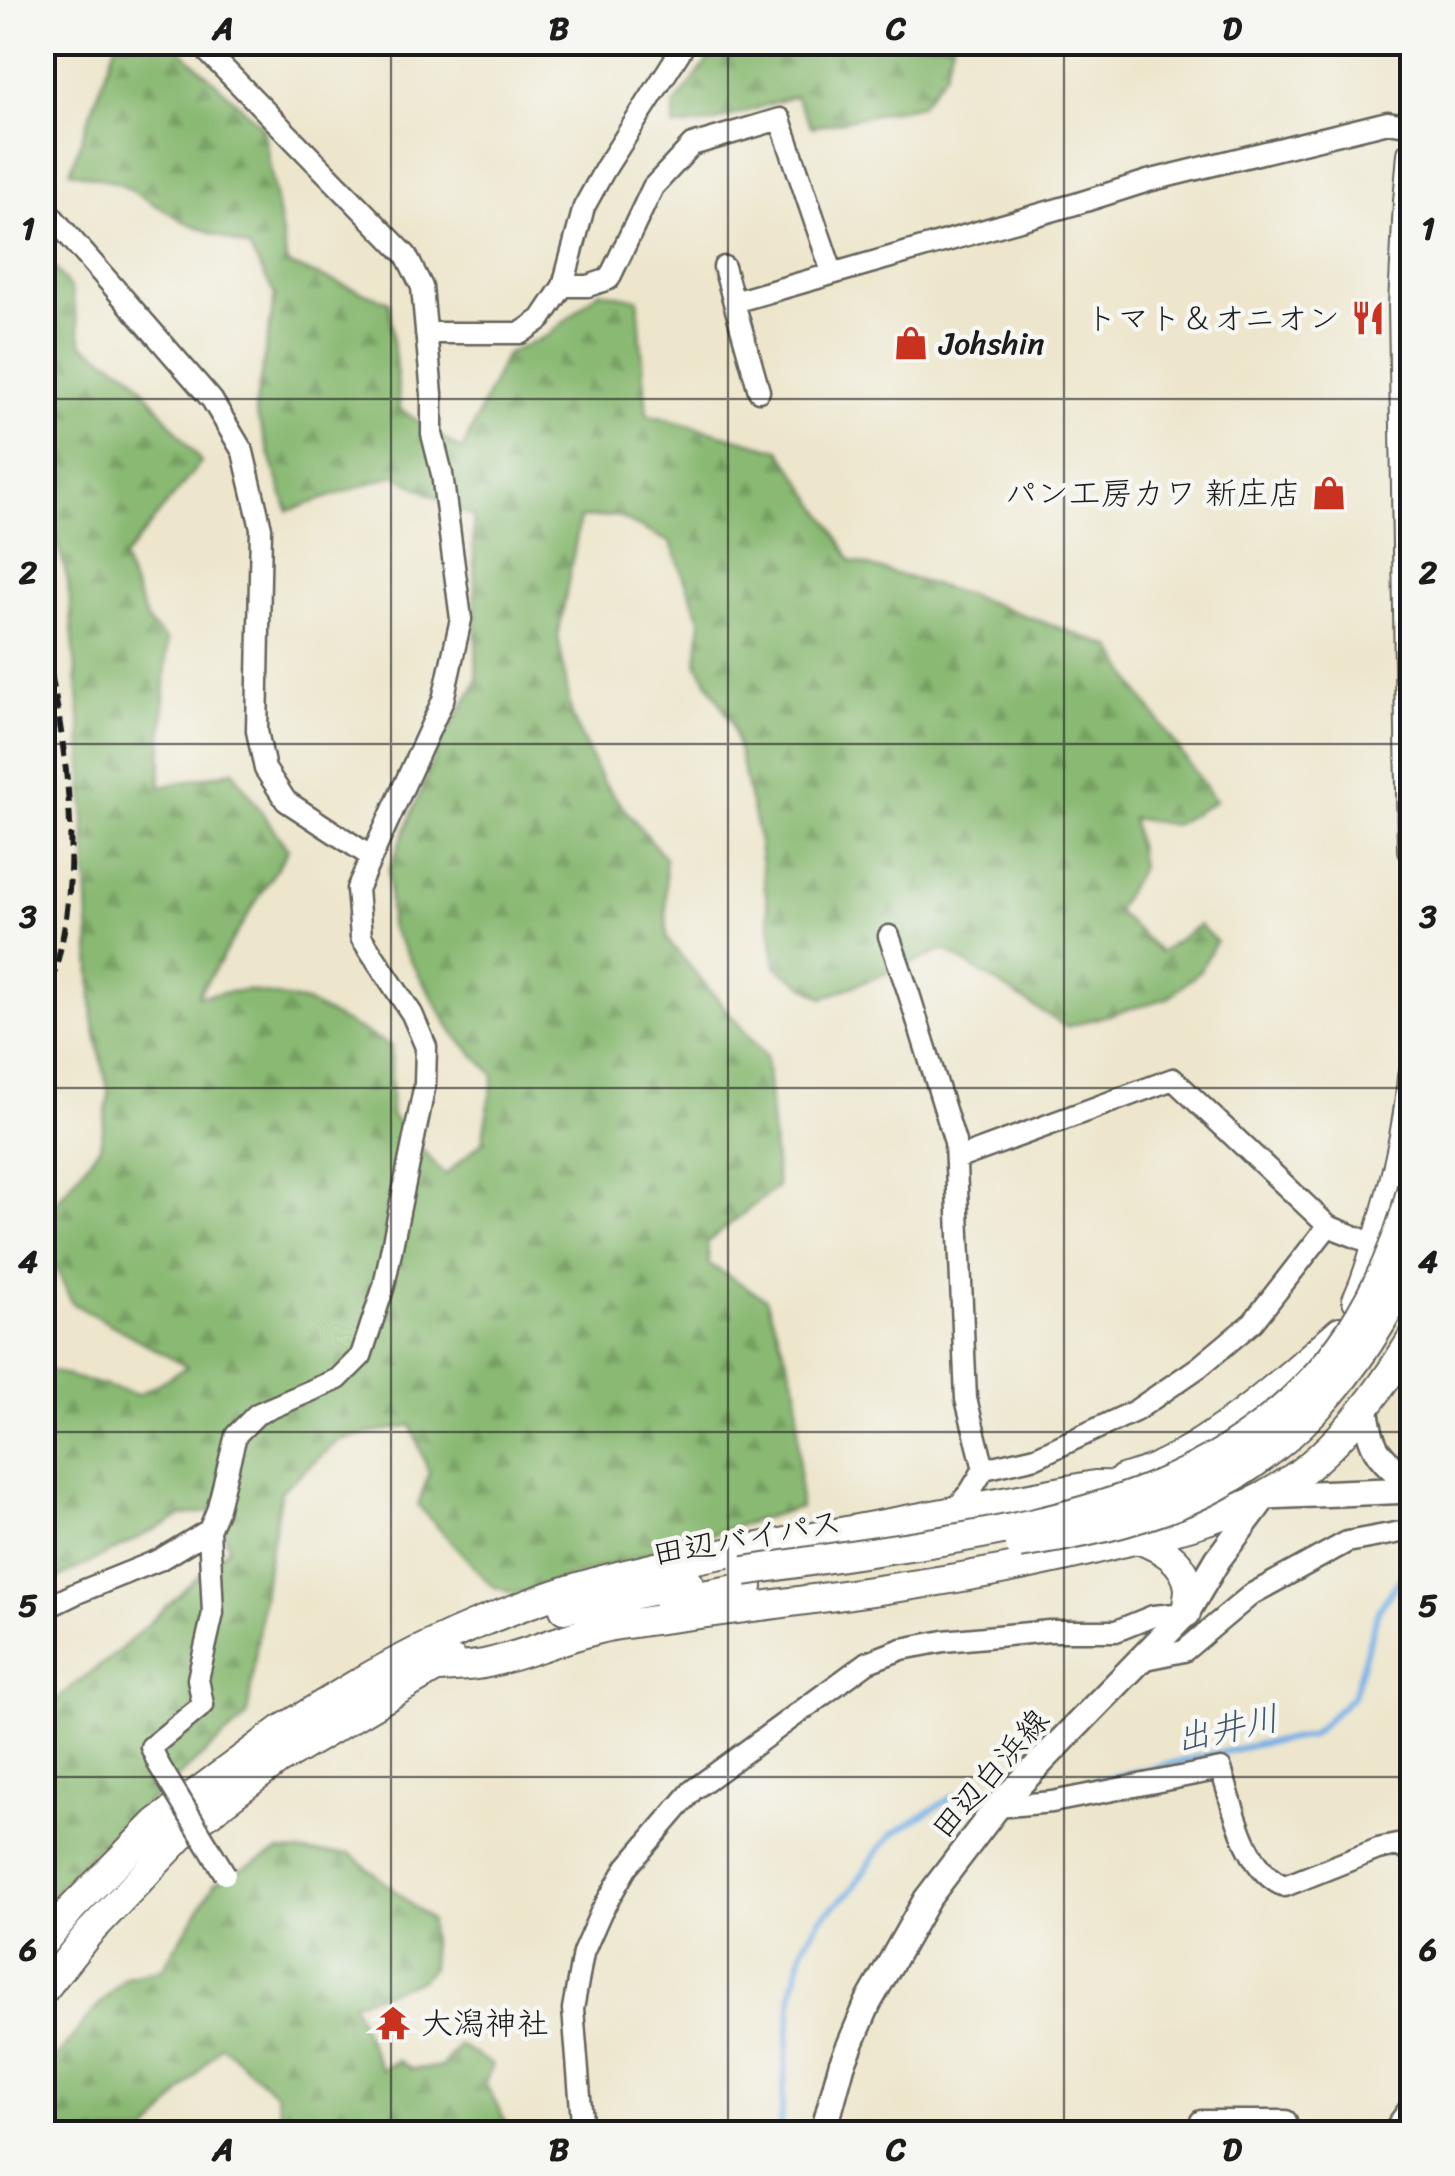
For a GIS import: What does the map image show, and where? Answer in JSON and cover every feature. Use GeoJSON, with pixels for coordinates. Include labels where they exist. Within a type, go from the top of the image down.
{"type":"FeatureCollection","features":[{"type":"Feature","properties":{"kind":"highway"},"geometry":{"type":"LineString","coordinates":[[1412,154],[1404,306],[1412,850]]}},
{"type":"Feature","properties":{"kind":"highway"},"geometry":{"type":"LineString","coordinates":[[1266,1496],[1293,1426],[1366,1283],[1410,1114],[1412,1077]]}},
{"type":"Feature","properties":{"kind":"highway","name":"田辺バイパス"},"geometry":{"type":"LineString","coordinates":[[42,1944],[156,1823],[281,1730],[355,1684],[417,1658],[557,1611],[1003,1532],[1129,1497],[1224,1453],[1268,1421],[1339,1348],[1383,1274],[1405,1219],[1412,1187]]}},
{"type":"Feature","properties":{"kind":"highway","name":"田辺バイパス"},"geometry":{"type":"LineString","coordinates":[[42,1992],[88,1934],[190,1828],[278,1761],[436,1668],[523,1636],[746,1579],[1074,1536],[1179,1504],[1224,1482],[1297,1430],[1325,1402],[1376,1334],[1412,1260]]}},
{"type":"Feature","properties":{"kind":"highway"},"geometry":{"type":"LineString","coordinates":[[355,1684],[410,1653],[560,1593],[690,1560],[1107,1484],[1159,1466],[1214,1433],[1276,1388],[1340,1330]]}},
{"type":"Feature","properties":{"kind":"highway"},"geometry":{"type":"LineString","coordinates":[[436,1668],[486,1664],[614,1626],[800,1601],[1064,1558],[1186,1527],[1266,1496],[1320,1458],[1383,1386],[1412,1338]]}},
{"type":"Feature","properties":{"kind":"highway"},"geometry":{"type":"LineString","coordinates":[[1107,1484],[1266,1496]]}},
{"type":"Feature","properties":{"kind":"highway"},"geometry":{"type":"LineString","coordinates":[[1138,1539],[1173,1556],[1182,1569],[1189,1587],[1186,1612]]}},
{"type":"Feature","properties":{"kind":"main road"},"geometry":{"type":"LineString","coordinates":[[1365,1406],[1368,1434],[1376,1452],[1412,1488]]}},
{"type":"Feature","properties":{"kind":"main road"},"geometry":{"type":"LineString","coordinates":[[1266,1496],[1412,1488]]}},
{"type":"Feature","properties":{"kind":"main road","name":"田辺白浜線"},"geometry":{"type":"LineString","coordinates":[[823,2134],[842,2064],[868,2004],[927,1899],[997,1807],[1186,1612],[1218,1560],[1266,1496]]}},
{"type":"Feature","properties":{"kind":"street"},"geometry":{"type":"LineString","coordinates":[[198,42],[406,255],[422,287],[432,434],[442,474],[461,618],[443,700],[357,889],[361,937],[412,1014],[426,1047],[425,1084],[384,1286],[361,1356],[338,1378],[256,1414],[236,1435],[209,1530],[213,1613],[198,1680],[203,1705],[151,1747],[225,1874]]}},
{"type":"Feature","properties":{"kind":"street"},"geometry":{"type":"LineString","coordinates":[[426,333],[521,333],[541,320],[563,286],[584,206],[686,42]]}},
{"type":"Feature","properties":{"kind":"street"},"geometry":{"type":"LineString","coordinates":[[563,286],[588,286],[609,280],[652,187],[692,145],[780,119],[832,272]]}},
{"type":"Feature","properties":{"kind":"street"},"geometry":{"type":"LineString","coordinates":[[734,302],[1148,181],[1388,122],[1412,126]]}},
{"type":"Feature","properties":{"kind":"street"},"geometry":{"type":"LineString","coordinates":[[42,206],[212,400],[243,452],[262,528],[257,732],[264,769],[286,801],[370,856]]}},
{"type":"Feature","properties":{"kind":"street"},"geometry":{"type":"LineString","coordinates":[[724,267],[759,391]]}},
{"type":"Feature","properties":{"kind":"street"},"geometry":{"type":"LineString","coordinates":[[888,936],[955,1142],[966,1400],[984,1469]]}},
{"type":"Feature","properties":{"kind":"street"},"geometry":{"type":"LineString","coordinates":[[956,1159],[1173,1079],[1328,1226],[1412,1260]]}},
{"type":"Feature","properties":{"kind":"street"},"geometry":{"type":"LineString","coordinates":[[954,1511],[984,1469],[1036,1457],[1135,1411],[1199,1367],[1253,1322],[1328,1226]]}},
{"type":"Feature","properties":{"kind":"street"},"geometry":{"type":"LineString","coordinates":[[42,1610],[159,1560],[209,1530]]}},
{"type":"Feature","properties":{"kind":"street"},"geometry":{"type":"LineString","coordinates":[[1140,1660],[1184,1651],[1252,1594],[1347,1542],[1412,1530]]}},
{"type":"Feature","properties":{"kind":"street"},"geometry":{"type":"LineString","coordinates":[[583,2134],[574,2009],[583,1953],[627,1867],[694,1790],[868,1662],[944,1641],[1116,1630],[1153,1616],[1186,1612]]}},
{"type":"Feature","properties":{"kind":"street"},"geometry":{"type":"LineString","coordinates":[[997,1807],[1052,1802],[1222,1769],[1248,1848],[1272,1882],[1285,1886],[1378,1848],[1398,1844],[1412,1854]]}},
{"type":"Feature","properties":{"kind":"street"},"geometry":{"type":"LineString","coordinates":[[1391,2134],[1412,2105]]}},
{"type":"Feature","properties":{"kind":"street"},"geometry":{"type":"LineString","coordinates":[[1201,2121],[1286,2122],[1282,2134]]}},
{"type":"Feature","properties":{"kind":"green space"},"geometry":{"type":"Polygon","coordinates":[[[721,42],[953,43],[945,73],[920,105],[812,127],[795,96],[710,123],[674,127],[674,106],[721,42]]]}},
{"type":"Feature","properties":{"kind":"green space"},"geometry":{"type":"Polygon","coordinates":[[[116,43],[173,43],[263,127],[287,264],[389,302],[400,409],[462,451],[506,354],[549,335],[600,291],[638,299],[647,414],[780,450],[851,561],[968,595],[1112,647],[1215,801],[1174,825],[1132,818],[1141,867],[1116,911],[1160,952],[1199,925],[1216,941],[1200,971],[1168,998],[1066,1027],[945,950],[823,998],[776,967],[757,830],[732,723],[697,664],[701,621],[671,543],[617,516],[580,518],[558,636],[572,717],[602,781],[665,858],[667,939],[766,1057],[777,1187],[707,1242],[709,1264],[766,1299],[797,1388],[800,1507],[515,1594],[492,1586],[418,1506],[429,1473],[411,1425],[339,1440],[281,1491],[247,1717],[95,1849],[43,1905],[43,1715],[70,1688],[120,1650],[229,1548],[217,1511],[184,1515],[43,1586],[43,1369],[138,1395],[187,1367],[72,1303],[43,1238],[43,1220],[100,1146],[109,1094],[93,1020],[81,729],[68,581],[43,493],[42,250],[71,290],[82,344],[133,375],[201,462],[123,559],[148,623],[167,641],[160,787],[233,771],[288,850],[198,996],[246,990],[306,1002],[391,1046],[391,1115],[445,1175],[482,1142],[494,1075],[454,1034],[390,926],[389,870],[440,744],[477,682],[473,517],[394,475],[288,511],[255,410],[275,295],[249,248],[185,222],[118,183],[70,171],[116,43]]]}},
{"type":"Feature","properties":{"kind":"green space"},"geometry":{"type":"Polygon","coordinates":[[[278,1851],[351,1854],[430,1920],[432,1967],[421,1980],[352,2003],[381,2070],[397,2060],[411,2069],[441,2067],[459,2045],[492,2065],[485,2083],[511,2132],[284,2133],[276,2093],[221,2045],[148,2133],[43,2134],[43,2074],[90,2015],[126,1977],[162,1969],[215,1883],[278,1851]]]}},
{"type":"Feature","properties":{"kind":"waterway","name":"出井川"},"geometry":{"type":"LineString","coordinates":[[1068,1787],[1310,1736],[1353,1696],[1378,1611],[1412,1561]]}},
{"type":"Feature","properties":{"kind":"waterway","name":"出井川"},"geometry":{"type":"LineString","coordinates":[[780,2134],[792,1994],[803,1947],[821,1918],[851,1891],[894,1833],[954,1796],[987,1792]]}},
{"type":"Feature","properties":{"kind":"railway"},"geometry":{"type":"LineString","coordinates":[[42,629],[63,745],[70,825],[68,903],[42,1016]]}},
{"type":"Feature","properties":{"kind":"place","name":"トマト＆オニオン"},"geometry":{"type":"Point","coordinates":[1368,318]}},
{"type":"Feature","properties":{"kind":"place","name":"Johshin"},"geometry":{"type":"Point","coordinates":[911,343]}},
{"type":"Feature","properties":{"kind":"place","name":"パン工房カワ 新庄店"},"geometry":{"type":"Point","coordinates":[1329,493]}},
{"type":"Feature","properties":{"kind":"place","name":"大潟神社"},"geometry":{"type":"Point","coordinates":[393,2023]}}]}
